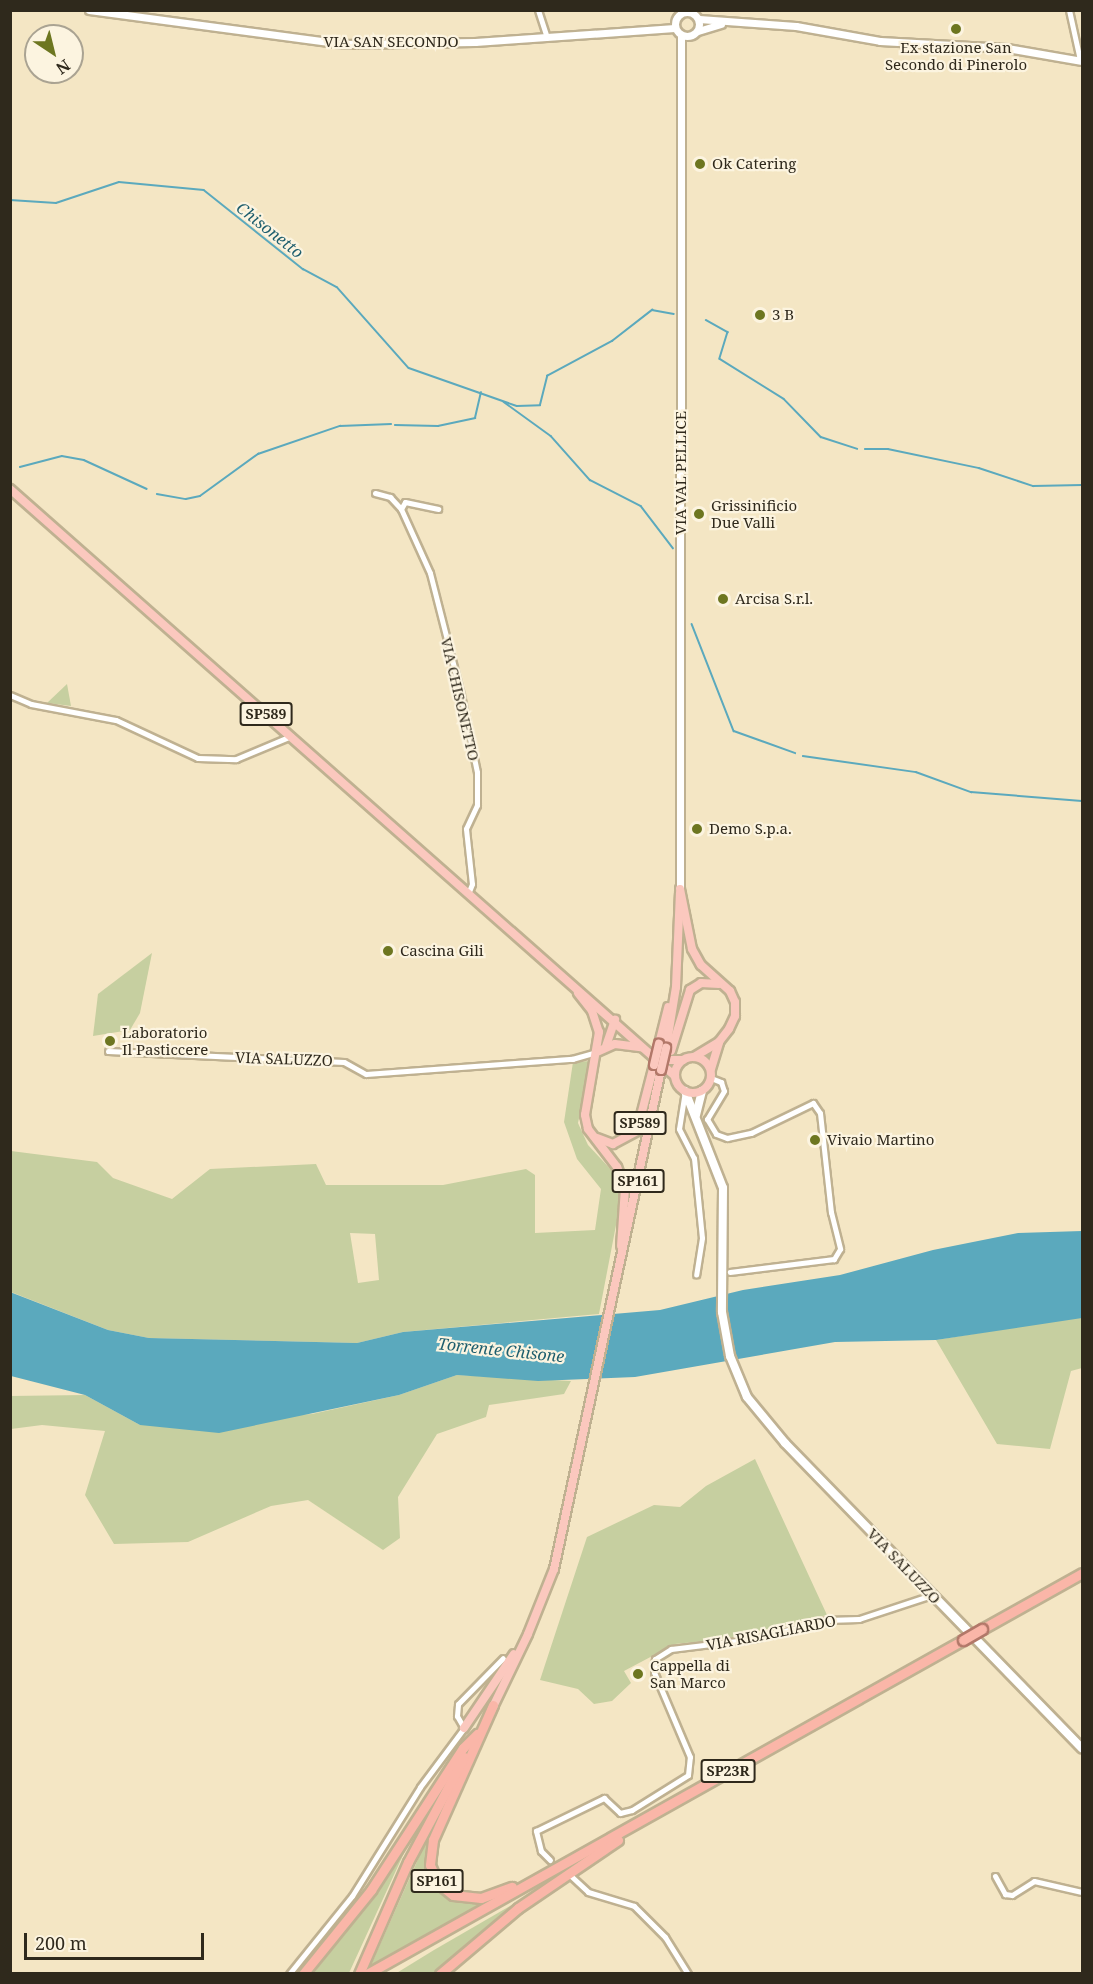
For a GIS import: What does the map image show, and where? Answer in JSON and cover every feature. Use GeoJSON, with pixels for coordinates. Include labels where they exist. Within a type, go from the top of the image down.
{"type":"FeatureCollection","features":[{"type":"Feature","properties":{"kind":"highway","name":"SP23R"},"geometry":{"type":"LineString","coordinates":[[367,1974],[965,1642],[1083,1573]]}},
{"type":"Feature","properties":{"kind":"highway","name":"SP23R"},"geometry":{"type":"LineString","coordinates":[[984,1631],[1083,1580]]}},
{"type":"Feature","properties":{"kind":"highway","name":"SP23R"},"geometry":{"type":"LineString","coordinates":[[380,1974],[851,1705]]}},
{"type":"Feature","properties":{"kind":"highway","name":"SP161"},"geometry":{"type":"LineString","coordinates":[[493,1706],[431,1847],[430,1865],[438,1883],[464,1898],[490,1896],[608,1839]]}},
{"type":"Feature","properties":{"kind":"highway","name":"SP161"},"geometry":{"type":"LineString","coordinates":[[359,1974],[436,1805],[477,1734]]}},
{"type":"Feature","properties":{"kind":"highway","name":"SP161"},"geometry":{"type":"LineString","coordinates":[[303,1974],[365,1898],[463,1748],[477,1734]]}},
{"type":"Feature","properties":{"kind":"highway","name":"SP23R"},"geometry":{"type":"LineString","coordinates":[[441,1974],[518,1908],[618,1840]]}},
{"type":"Feature","properties":{"kind":"main road","name":"SP589"},"geometry":{"type":"LineString","coordinates":[[10,483],[45,518]]}},
{"type":"Feature","properties":{"kind":"main road","name":"SP589"},"geometry":{"type":"LineString","coordinates":[[10,489],[468,894],[615,1020],[660,1067],[675,1076],[685,1091]]}},
{"type":"Feature","properties":{"kind":"main road"},"geometry":{"type":"LineString","coordinates":[[680,889],[692,949],[701,965],[723,985],[735,1002],[735,1016],[719,1042],[711,1073],[702,1091],[696,1114]]}},
{"type":"Feature","properties":{"kind":"main road","name":"SP161"},"geometry":{"type":"LineString","coordinates":[[477,1734],[528,1634],[554,1569],[590,1413],[665,1048],[676,987],[680,889]]}},
{"type":"Feature","properties":{"kind":"main road","name":"SP589"},"geometry":{"type":"LineString","coordinates":[[553,968],[580,995],[599,1032],[603,1049],[585,1115],[592,1135],[617,1167],[625,1188],[621,1266]]}},
{"type":"Feature","properties":{"kind":"main road"},"geometry":{"type":"LineString","coordinates":[[665,1048],[690,990],[701,983],[723,985]]}},
{"type":"Feature","properties":{"kind":"main road"},"geometry":{"type":"LineString","coordinates":[[599,1032],[615,1020]]}},
{"type":"Feature","properties":{"kind":"main road"},"geometry":{"type":"LineString","coordinates":[[603,1049],[615,1020]]}},
{"type":"Feature","properties":{"kind":"main road"},"geometry":{"type":"LineString","coordinates":[[660,1067],[694,1057],[719,1042]]}},
{"type":"Feature","properties":{"kind":"main road"},"geometry":{"type":"LineString","coordinates":[[603,1049],[629,1044],[644,1048]]}},
{"type":"Feature","properties":{"kind":"main road"},"geometry":{"type":"LineString","coordinates":[[694,1057],[705,1060],[711,1073]]}},
{"type":"Feature","properties":{"kind":"main road"},"geometry":{"type":"LineString","coordinates":[[675,1076],[683,1060]]}},
{"type":"Feature","properties":{"kind":"main road","name":"SP589"},"geometry":{"type":"LineString","coordinates":[[592,1135],[614,1144],[637,1131],[660,1067]]}},
{"type":"Feature","properties":{"kind":"main road"},"geometry":{"type":"LineString","coordinates":[[685,1091],[702,1091]]}},
{"type":"Feature","properties":{"kind":"main road","name":"VIA SALUZZO"},"geometry":{"type":"LineString","coordinates":[[685,1091],[696,1114],[723,1188],[719,1278],[726,1338],[736,1375],[762,1417],[932,1595],[1083,1748]]}},
{"type":"Feature","properties":{"kind":"main road"},"geometry":{"type":"LineString","coordinates":[[464,1728],[528,1634]]}},
{"type":"Feature","properties":{"kind":"street","name":"VIA SAN SECONDO"},"geometry":{"type":"LineString","coordinates":[[89,10],[344,44],[548,38],[658,27]]}},
{"type":"Feature","properties":{"kind":"street"},"geometry":{"type":"LineString","coordinates":[[538,10],[548,38]]}},
{"type":"Feature","properties":{"kind":"street"},"geometry":{"type":"LineString","coordinates":[[658,27],[679,14],[696,14],[722,23],[796,26],[880,41],[944,42],[1081,61],[1068,10]]}},
{"type":"Feature","properties":{"kind":"street"},"geometry":{"type":"LineString","coordinates":[[675,28],[679,14]]}},
{"type":"Feature","properties":{"kind":"street","name":"SP161"},"geometry":{"type":"LineString","coordinates":[[682,57],[695,34],[696,14]]}},
{"type":"Feature","properties":{"kind":"street"},"geometry":{"type":"LineString","coordinates":[[658,27],[675,28],[681,35],[695,34],[722,23]]}},
{"type":"Feature","properties":{"kind":"street","name":"SP161"},"geometry":{"type":"LineString","coordinates":[[681,35],[682,57]]}},
{"type":"Feature","properties":{"kind":"street","name":"VIA VAL PELLICE"},"geometry":{"type":"LineString","coordinates":[[680,889],[682,57]]}},
{"type":"Feature","properties":{"kind":"street"},"geometry":{"type":"LineString","coordinates":[[375,493],[390,497],[401,509],[405,502],[438,509]]}},
{"type":"Feature","properties":{"kind":"street","name":"VIA CHISONETTO"},"geometry":{"type":"LineString","coordinates":[[401,509],[430,573],[477,772],[477,805],[466,829],[472,884],[468,894]]}},
{"type":"Feature","properties":{"kind":"street"},"geometry":{"type":"LineString","coordinates":[[10,695],[31,704],[116,720],[198,758],[236,759],[291,736]]}},
{"type":"Feature","properties":{"kind":"street","name":"VIA SALUZZO"},"geometry":{"type":"LineString","coordinates":[[108,1051],[344,1062],[366,1074],[572,1059],[603,1049]]}},
{"type":"Feature","properties":{"kind":"street"},"geometry":{"type":"LineString","coordinates":[[711,1073],[721,1082],[724,1091],[707,1119],[717,1134],[727,1138],[751,1133],[813,1103],[820,1113],[839,1254],[834,1259],[730,1272]]}},
{"type":"Feature","properties":{"kind":"street"},"geometry":{"type":"LineString","coordinates":[[685,1091],[679,1129],[694,1158],[702,1238],[696,1275]]}},
{"type":"Feature","properties":{"kind":"street","name":"VIA RISAGLIARDO"},"geometry":{"type":"LineString","coordinates":[[550,1860],[542,1851],[536,1831],[604,1798],[620,1813],[632,1810],[688,1774],[690,1756],[654,1672],[655,1659],[671,1649],[753,1639],[827,1620],[859,1619],[932,1595]]}},
{"type":"Feature","properties":{"kind":"street"},"geometry":{"type":"LineString","coordinates":[[289,1974],[352,1896],[420,1787],[464,1728],[457,1716],[458,1704],[502,1658]]}},
{"type":"Feature","properties":{"kind":"street"},"geometry":{"type":"LineString","coordinates":[[571,1876],[588,1892],[634,1906],[665,1936],[688,1974]]}},
{"type":"Feature","properties":{"kind":"street"},"geometry":{"type":"LineString","coordinates":[[995,1876],[1005,1894],[1012,1895],[1034,1881],[1083,1892]]}},
{"type":"Feature","properties":{"kind":"green space"},"geometry":{"type":"Polygon","coordinates":[[[67,684],[71,706],[47,703],[67,684]]]}},
{"type":"Feature","properties":{"kind":"green space"},"geometry":{"type":"Polygon","coordinates":[[[152,953],[140,1013],[130,1030],[93,1036],[98,994],[152,953]]]}},
{"type":"Feature","properties":{"kind":"green space"},"geometry":{"type":"Polygon","coordinates":[[[591,1061],[578,1123],[588,1145],[615,1174],[621,1199],[599,1314],[403,1332],[357,1343],[149,1338],[108,1330],[11,1292],[11,1151],[97,1162],[113,1178],[172,1199],[210,1169],[316,1164],[326,1185],[443,1185],[526,1169],[535,1175],[535,1233],[595,1230],[601,1189],[577,1159],[564,1122],[573,1062],[591,1061]],[[350,1233],[358,1283],[379,1280],[375,1234],[350,1233]]]}},
{"type":"Feature","properties":{"kind":"green space"},"geometry":{"type":"Polygon","coordinates":[[[1082,1318],[1082,1368],[1071,1371],[1050,1449],[997,1444],[936,1340],[1082,1318]]]}},
{"type":"Feature","properties":{"kind":"green space"},"geometry":{"type":"Polygon","coordinates":[[[457,1375],[571,1381],[564,1394],[489,1405],[486,1417],[437,1434],[398,1497],[400,1538],[383,1550],[308,1500],[271,1506],[188,1542],[114,1544],[85,1495],[105,1431],[42,1425],[11,1429],[10,1396],[85,1395],[140,1425],[312,1414],[399,1395],[457,1375]]]}},
{"type":"Feature","properties":{"kind":"green space"},"geometry":{"type":"Polygon","coordinates":[[[755,1459],[827,1615],[724,1639],[675,1644],[624,1671],[631,1683],[612,1701],[594,1704],[578,1689],[540,1680],[587,1537],[654,1505],[680,1507],[706,1486],[755,1459]]]}},
{"type":"Feature","properties":{"kind":"green space"},"geometry":{"type":"Polygon","coordinates":[[[432,1828],[426,1853],[429,1881],[446,1898],[488,1900],[370,1967],[432,1828]]]}},
{"type":"Feature","properties":{"kind":"green space"},"geometry":{"type":"Polygon","coordinates":[[[410,1840],[349,1973],[313,1974],[362,1910],[410,1840]]]}},
{"type":"Feature","properties":{"kind":"green space"},"geometry":{"type":"Polygon","coordinates":[[[524,1898],[435,1973],[395,1974],[434,1950],[524,1898]]]}},
{"type":"Feature","properties":{"kind":"water","name":"Torrente Chisone"},"geometry":{"type":"Polygon","coordinates":[[[1082,1231],[1082,1318],[936,1340],[835,1342],[635,1377],[538,1381],[457,1375],[399,1395],[219,1433],[140,1425],[85,1395],[11,1376],[10,1292],[108,1330],[149,1338],[357,1343],[403,1332],[660,1310],[743,1290],[840,1275],[933,1250],[1018,1233],[1082,1231]]]}},
{"type":"Feature","properties":{"kind":"waterway","name":"Chisonetto"},"geometry":{"type":"LineString","coordinates":[[10,200],[56,203],[119,182],[204,190],[303,269],[337,287],[409,368],[517,406],[540,405],[547,376],[612,341],[652,310],[674,314]]}},
{"type":"Feature","properties":{"kind":"waterway"},"geometry":{"type":"LineString","coordinates":[[706,320],[728,332],[720,359],[784,399],[821,437],[857,449]]}},
{"type":"Feature","properties":{"kind":"waterway","name":"Chisonetto"},"geometry":{"type":"LineString","coordinates":[[395,425],[438,426],[475,418],[481,393]]}},
{"type":"Feature","properties":{"kind":"waterway"},"geometry":{"type":"LineString","coordinates":[[504,402],[551,436],[590,480],[641,506],[673,548]]}},
{"type":"Feature","properties":{"kind":"waterway","name":"Chisonetto"},"geometry":{"type":"LineString","coordinates":[[157,494],[186,499],[200,496],[258,454],[340,426],[391,424]]}},
{"type":"Feature","properties":{"kind":"waterway"},"geometry":{"type":"LineString","coordinates":[[865,449],[888,449],[979,468],[1033,486],[1082,485]]}},
{"type":"Feature","properties":{"kind":"waterway","name":"Chisonetto"},"geometry":{"type":"LineString","coordinates":[[20,467],[62,456],[84,460],[147,489]]}},
{"type":"Feature","properties":{"kind":"waterway"},"geometry":{"type":"LineString","coordinates":[[692,624],[734,731],[795,753]]}},
{"type":"Feature","properties":{"kind":"waterway"},"geometry":{"type":"LineString","coordinates":[[803,756],[916,772],[971,792],[1082,801]]}},
{"type":"Feature","properties":{"kind":"place","name":"Ex stazione San Secondo di Pinerolo"},"geometry":{"type":"Point","coordinates":[956,29]}},
{"type":"Feature","properties":{"kind":"place","name":"Ok Catering"},"geometry":{"type":"Point","coordinates":[700,164]}},
{"type":"Feature","properties":{"kind":"place","name":"3 B"},"geometry":{"type":"Point","coordinates":[760,315]}},
{"type":"Feature","properties":{"kind":"place","name":"Grissinificio Due Valli"},"geometry":{"type":"Point","coordinates":[699,514]}},
{"type":"Feature","properties":{"kind":"place","name":"Arcisa S.r.l."},"geometry":{"type":"Point","coordinates":[723,599]}},
{"type":"Feature","properties":{"kind":"place","name":"Demo S.p.a."},"geometry":{"type":"Point","coordinates":[697,829]}},
{"type":"Feature","properties":{"kind":"place","name":"Cascina Gili"},"geometry":{"type":"Point","coordinates":[388,951]}},
{"type":"Feature","properties":{"kind":"place","name":"Laboratorio Il Pasticcere"},"geometry":{"type":"Point","coordinates":[110,1041]}},
{"type":"Feature","properties":{"kind":"place","name":"Vivaio Martino"},"geometry":{"type":"Point","coordinates":[815,1140]}},
{"type":"Feature","properties":{"kind":"place","name":"Cappella di San Marco"},"geometry":{"type":"Point","coordinates":[638,1674]}}]}
